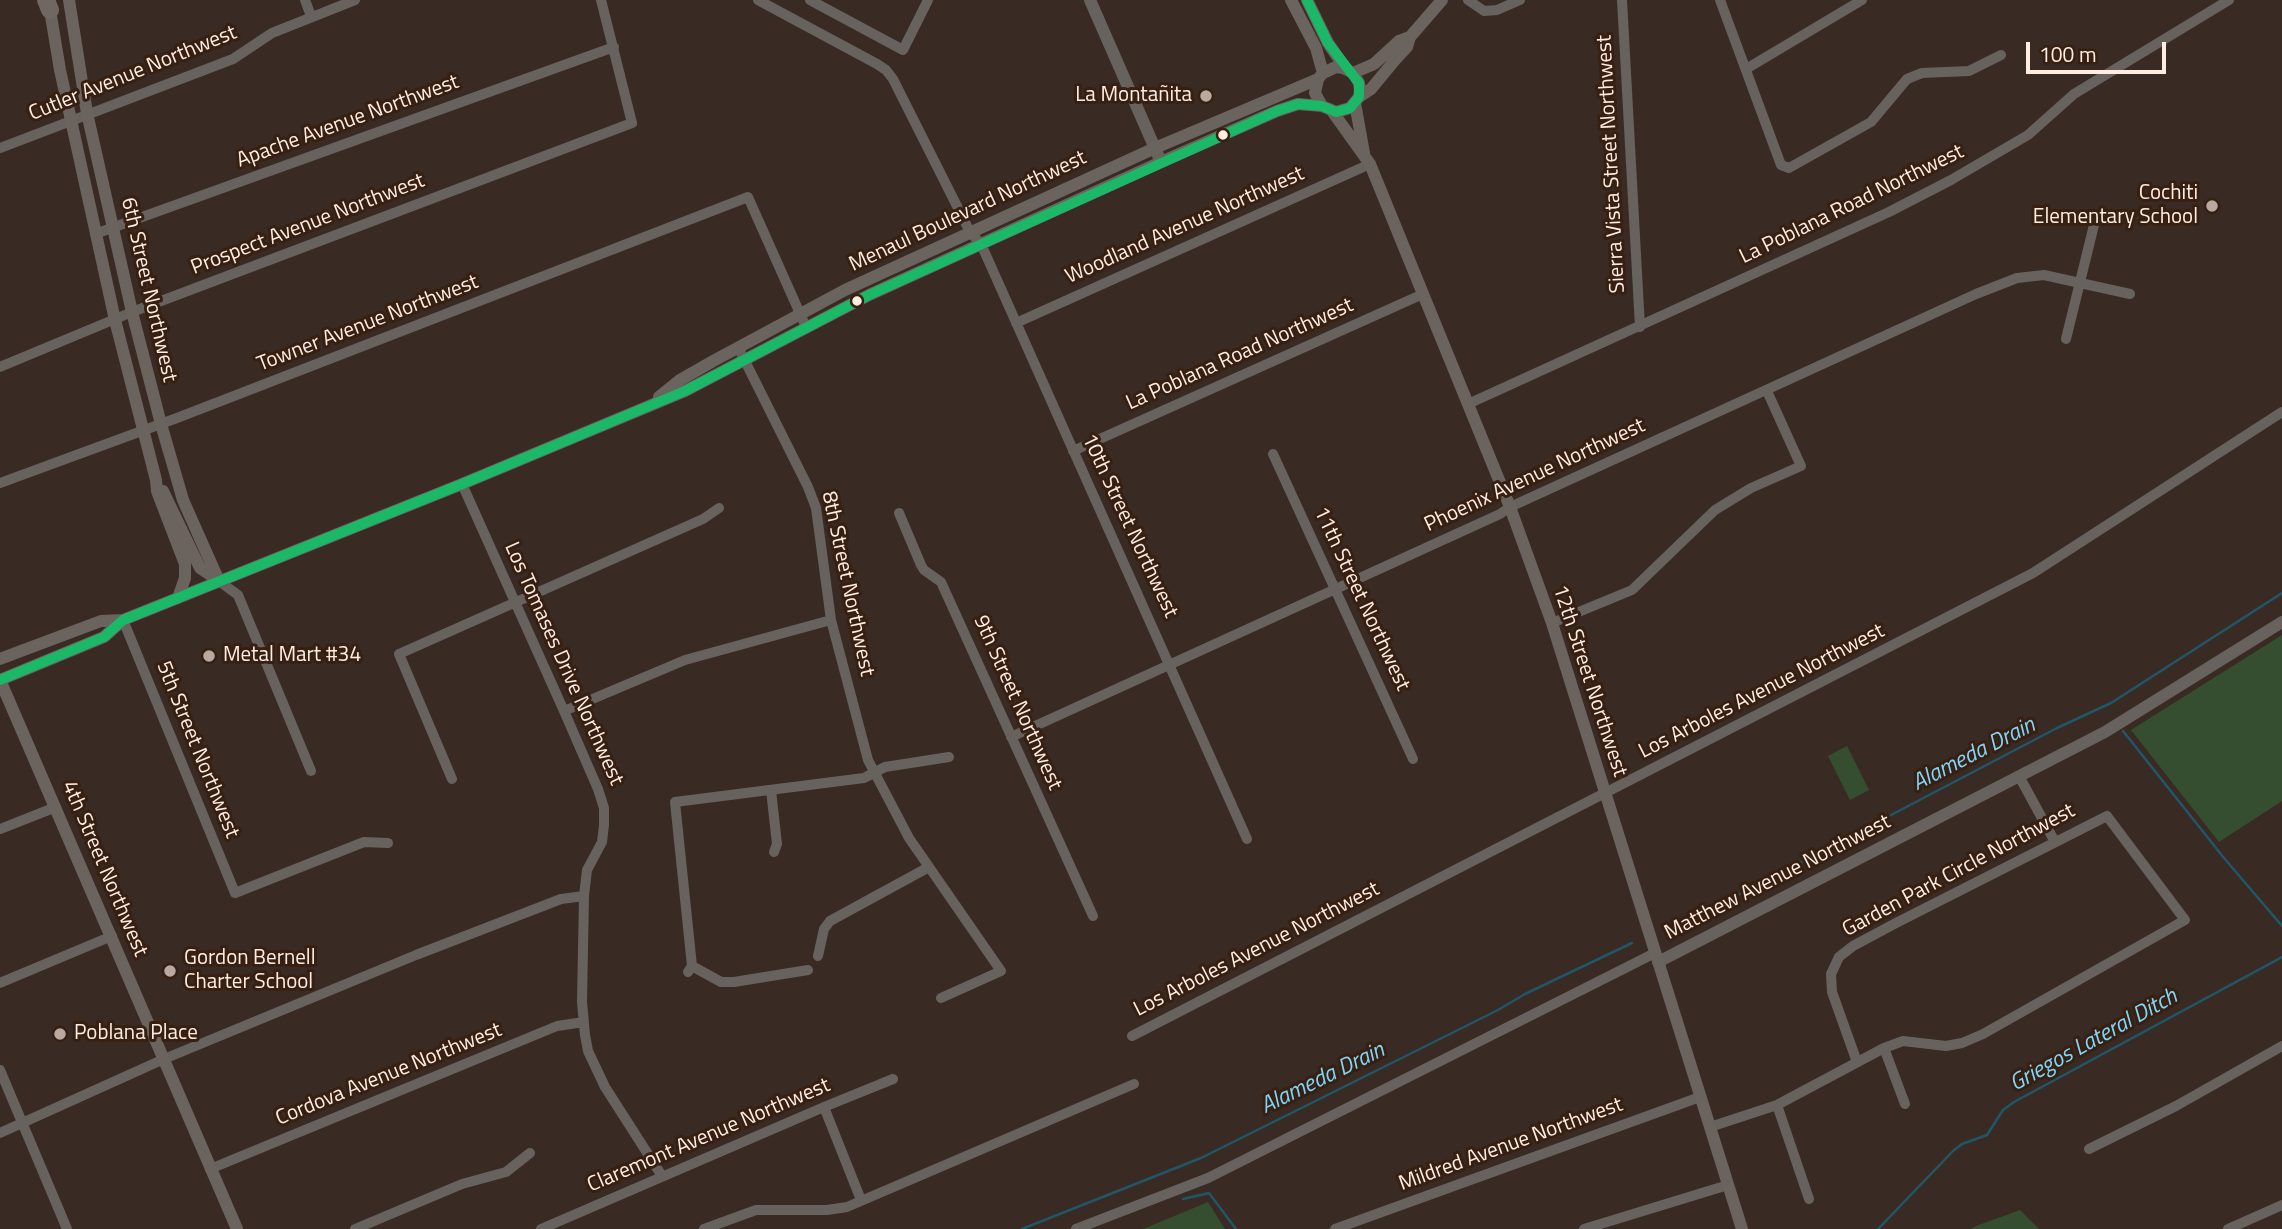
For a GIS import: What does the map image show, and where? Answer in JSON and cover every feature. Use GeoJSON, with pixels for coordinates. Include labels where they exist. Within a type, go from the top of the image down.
{"type":"FeatureCollection","features":[{"type":"Feature","properties":{"kind":"main road","name":"6th Street Northwest"},"geometry":{"type":"LineString","coordinates":[[69,0],[87,113],[132,312],[183,500],[219,580]]}},
{"type":"Feature","properties":{"kind":"main road"},"geometry":{"type":"LineString","coordinates":[[1291,0],[1317,48],[1320,76],[1315,93],[1327,108],[1343,111],[1371,89],[1442,0]]}},
{"type":"Feature","properties":{"kind":"main road"},"geometry":{"type":"LineString","coordinates":[[1307,0],[1328,43],[1359,82],[1357,100]]}},
{"type":"Feature","properties":{"kind":"main road","name":"6th Street Northwest"},"geometry":{"type":"LineString","coordinates":[[48,3],[115,320],[157,491],[185,564],[185,578],[178,598]]}},
{"type":"Feature","properties":{"kind":"main road"},"geometry":{"type":"LineString","coordinates":[[1320,76],[1336,67],[1350,71],[1374,64],[1399,41],[1410,37]]}},
{"type":"Feature","properties":{"kind":"main road","name":"Menaul Boulevard Northwest"},"geometry":{"type":"LineString","coordinates":[[648,405],[680,380],[845,290],[1155,148],[1320,76]]}},
{"type":"Feature","properties":{"kind":"main road","name":"12th Street Northwest"},"geometry":{"type":"LineString","coordinates":[[1357,100],[1367,160],[1510,508],[1552,623],[1742,1229]]}},
{"type":"Feature","properties":{"kind":"main road","name":"Menaul Boulevard Northwest"},"geometry":{"type":"LineString","coordinates":[[0,659],[101,621],[123,620],[462,484],[685,391],[869,295],[1161,162],[1298,104],[1327,108]]}},
{"type":"Feature","properties":{"kind":"main road","name":"12th Street Northwest"},"geometry":{"type":"LineString","coordinates":[[1327,108],[1367,160]]}},
{"type":"Feature","properties":{"kind":"main road","name":"6th Street Northwest"},"geometry":{"type":"LineString","coordinates":[[156,480],[172,506],[200,568],[219,580]]}},
{"type":"Feature","properties":{"kind":"main road","name":"Menaul Boulevard Northwest"},"geometry":{"type":"LineString","coordinates":[[0,680],[104,637],[123,620]]}},
{"type":"Feature","properties":{"kind":"main road","name":"4th Street Northwest"},"geometry":{"type":"LineString","coordinates":[[0,680],[237,1229]]}},
{"type":"Feature","properties":{"kind":"street"},"geometry":{"type":"LineString","coordinates":[[305,0],[311,16]]}},
{"type":"Feature","properties":{"kind":"street","name":"Cutler Avenue Northwest"},"geometry":{"type":"LineString","coordinates":[[0,148],[233,59],[272,33],[355,0]]}},
{"type":"Feature","properties":{"kind":"street"},"geometry":{"type":"LineString","coordinates":[[601,0],[614,47]]}},
{"type":"Feature","properties":{"kind":"street","name":"10th Street Northwest"},"geometry":{"type":"LineString","coordinates":[[758,0],[887,70],[970,232],[981,244],[1247,839]]}},
{"type":"Feature","properties":{"kind":"street"},"geometry":{"type":"LineString","coordinates":[[810,0],[902,50],[928,0]]}},
{"type":"Feature","properties":{"kind":"street"},"geometry":{"type":"LineString","coordinates":[[1090,0],[1161,162]]}},
{"type":"Feature","properties":{"kind":"street"},"geometry":{"type":"LineString","coordinates":[[1468,0],[1484,11],[1497,10],[1520,0]]}},
{"type":"Feature","properties":{"kind":"street","name":"Sierra Vista Street Northwest"},"geometry":{"type":"LineString","coordinates":[[1622,0],[1640,327]]}},
{"type":"Feature","properties":{"kind":"street"},"geometry":{"type":"LineString","coordinates":[[1720,0],[1781,165],[1789,168],[1871,122],[1907,79],[1922,73],[1969,71],[2001,55]]}},
{"type":"Feature","properties":{"kind":"street"},"geometry":{"type":"LineString","coordinates":[[1746,69],[1862,0]]}},
{"type":"Feature","properties":{"kind":"street","name":"La Poblana Road Northwest"},"geometry":{"type":"LineString","coordinates":[[1468,404],[1889,212],[1998,155],[2028,135],[2074,94],[2229,0]]}},
{"type":"Feature","properties":{"kind":"street","name":"Prospect Avenue Northwest"},"geometry":{"type":"LineString","coordinates":[[0,366],[132,312],[632,123],[614,47]]}},
{"type":"Feature","properties":{"kind":"street","name":"Apache Avenue Northwest"},"geometry":{"type":"LineString","coordinates":[[96,234],[614,47]]}},
{"type":"Feature","properties":{"kind":"street","name":"Woodland Avenue Northwest"},"geometry":{"type":"LineString","coordinates":[[1016,323],[1367,160]]}},
{"type":"Feature","properties":{"kind":"street","name":"Towner Avenue Northwest"},"geometry":{"type":"LineString","coordinates":[[0,483],[161,424],[748,197],[800,313]]}},
{"type":"Feature","properties":{"kind":"street"},"geometry":{"type":"LineString","coordinates":[[2066,339],[2094,225]]}},
{"type":"Feature","properties":{"kind":"street","name":"Phoenix Avenue Northwest"},"geometry":{"type":"LineString","coordinates":[[1012,737],[1976,294],[2017,278],[2045,275],[2130,294]]}},
{"type":"Feature","properties":{"kind":"street","name":"La Poblana Road Northwest"},"geometry":{"type":"LineString","coordinates":[[1073,451],[1423,293]]}},
{"type":"Feature","properties":{"kind":"street"},"geometry":{"type":"LineString","coordinates":[[800,313],[806,327]]}},
{"type":"Feature","properties":{"kind":"street","name":"8th Street Northwest"},"geometry":{"type":"LineString","coordinates":[[738,347],[816,508],[831,620],[874,773],[909,838],[1001,971],[941,998]]}},
{"type":"Feature","properties":{"kind":"street"},"geometry":{"type":"LineString","coordinates":[[1552,623],[1632,590],[1715,510],[1751,488],[1801,466],[1767,391]]}},
{"type":"Feature","properties":{"kind":"street","name":"Los Arboles Avenue Northwest"},"geometry":{"type":"LineString","coordinates":[[1132,1036],[2033,573],[2282,412]]}},
{"type":"Feature","properties":{"kind":"street","name":"11th Street Northwest"},"geometry":{"type":"LineString","coordinates":[[1273,454],[1413,759]]}},
{"type":"Feature","properties":{"kind":"street","name":"Los Tomases Drive Northwest"},"geometry":{"type":"LineString","coordinates":[[462,484],[564,711],[604,808],[602,842],[587,870],[584,896],[584,1022],[588,1051],[632,1132],[662,1176]]}},
{"type":"Feature","properties":{"kind":"street"},"geometry":{"type":"LineString","coordinates":[[452,779],[399,654],[703,519],[719,509]]}},
{"type":"Feature","properties":{"kind":"street","name":"9th Street Northwest"},"geometry":{"type":"LineString","coordinates":[[899,513],[920,565],[941,582],[1093,916]]}},
{"type":"Feature","properties":{"kind":"street","name":"6th Street Northwest"},"geometry":{"type":"LineString","coordinates":[[219,580],[238,595],[311,771]]}},
{"type":"Feature","properties":{"kind":"street","name":"5th Street Northwest"},"geometry":{"type":"LineString","coordinates":[[123,620],[235,893],[364,842],[388,843]]}},
{"type":"Feature","properties":{"kind":"street"},"geometry":{"type":"LineString","coordinates":[[564,711],[685,660],[831,620]]}},
{"type":"Feature","properties":{"kind":"street","name":"Matthew Avenue Northwest"},"geometry":{"type":"LineString","coordinates":[[1076,1229],[1208,1178],[2019,776],[2124,721],[2282,622]]}},
{"type":"Feature","properties":{"kind":"street"},"geometry":{"type":"LineString","coordinates":[[808,970],[721,982],[690,969],[675,802],[864,778],[885,767],[949,757]]}},
{"type":"Feature","properties":{"kind":"street"},"geometry":{"type":"LineString","coordinates":[[2019,776],[2055,842]]}},
{"type":"Feature","properties":{"kind":"street"},"geometry":{"type":"LineString","coordinates":[[771,790],[777,844],[775,852]]}},
{"type":"Feature","properties":{"kind":"street"},"geometry":{"type":"LineString","coordinates":[[0,830],[56,807]]}},
{"type":"Feature","properties":{"kind":"street","name":"Garden Park Circle Northwest"},"geometry":{"type":"LineString","coordinates":[[1857,1062],[1832,992],[1831,974],[1839,957],[1874,934],[2107,817],[2185,920],[1983,1034],[1962,1043],[1946,1046],[1903,1041],[1884,1048]]}},
{"type":"Feature","properties":{"kind":"street"},"geometry":{"type":"LineString","coordinates":[[818,956],[824,929],[831,921],[929,867]]}},
{"type":"Feature","properties":{"kind":"street"},"geometry":{"type":"LineString","coordinates":[[0,1133],[164,1059],[416,955],[561,900],[584,896]]}},
{"type":"Feature","properties":{"kind":"street"},"geometry":{"type":"LineString","coordinates":[[0,984],[111,936]]}},
{"type":"Feature","properties":{"kind":"street","name":"Cordova Avenue Northwest"},"geometry":{"type":"LineString","coordinates":[[210,1169],[557,1026],[584,1022]]}},
{"type":"Feature","properties":{"kind":"street"},"geometry":{"type":"LineString","coordinates":[[2089,1149],[2176,1105],[2282,1046]]}},
{"type":"Feature","properties":{"kind":"street"},"geometry":{"type":"LineString","coordinates":[[1710,1127],[1777,1105],[1884,1048],[1905,1104]]}},
{"type":"Feature","properties":{"kind":"street"},"geometry":{"type":"LineString","coordinates":[[0,1070],[68,1229]]}},
{"type":"Feature","properties":{"kind":"street","name":"Claremont Avenue Northwest"},"geometry":{"type":"LineString","coordinates":[[541,1229],[893,1079]]}},
{"type":"Feature","properties":{"kind":"street"},"geometry":{"type":"LineString","coordinates":[[705,1229],[757,1210],[827,1210],[847,1207],[1133,1084]]}},
{"type":"Feature","properties":{"kind":"street","name":"Mildred Avenue Northwest"},"geometry":{"type":"LineString","coordinates":[[1335,1229],[1700,1097]]}},
{"type":"Feature","properties":{"kind":"street"},"geometry":{"type":"LineString","coordinates":[[1777,1105],[1809,1199]]}},
{"type":"Feature","properties":{"kind":"street"},"geometry":{"type":"LineString","coordinates":[[824,1107],[861,1199]]}},
{"type":"Feature","properties":{"kind":"street"},"geometry":{"type":"LineString","coordinates":[[355,1229],[462,1184],[506,1172],[530,1153]]}},
{"type":"Feature","properties":{"kind":"street"},"geometry":{"type":"LineString","coordinates":[[1584,1229],[1728,1185]]}},
{"type":"Feature","properties":{"kind":"street"},"geometry":{"type":"LineString","coordinates":[[2228,1229],[2282,1205]]}},
{"type":"Feature","properties":{"kind":"green space"},"geometry":{"type":"Polygon","coordinates":[[[2282,635],[2282,801],[2219,842],[2131,730],[2282,635]]]}},
{"type":"Feature","properties":{"kind":"green space"},"geometry":{"type":"Polygon","coordinates":[[[1847,746],[1869,790],[1850,800],[1828,756],[1847,746]]]}},
{"type":"Feature","properties":{"kind":"green space"},"geometry":{"type":"Polygon","coordinates":[[[1208,1202],[1225,1229],[1143,1229],[1208,1202]]]}},
{"type":"Feature","properties":{"kind":"green space"},"geometry":{"type":"Polygon","coordinates":[[[2020,1210],[2039,1229],[1971,1229],[1976,1226],[2020,1210]]]}},
{"type":"Feature","properties":{"kind":"waterway","name":"Alameda Drain"},"geometry":{"type":"LineString","coordinates":[[1670,928],[2057,728],[2111,703],[2282,593]]}},
{"type":"Feature","properties":{"kind":"waterway"},"geometry":{"type":"LineString","coordinates":[[2123,731],[2282,926]]}},
{"type":"Feature","properties":{"kind":"waterway","name":"Alameda Drain"},"geometry":{"type":"LineString","coordinates":[[1022,1229],[1201,1158],[1525,994],[1632,943]]}},
{"type":"Feature","properties":{"kind":"waterway","name":"Griegos Lateral Ditch"},"geometry":{"type":"LineString","coordinates":[[1878,1229],[1953,1151],[1962,1144],[1987,1135],[2003,1110],[2014,1102],[2282,957]]}},
{"type":"Feature","properties":{"kind":"waterway","name":"Griegos Lateral Ditch"},"geometry":{"type":"LineString","coordinates":[[1183,1199],[1209,1193],[1236,1229]]}},
{"type":"Feature","properties":{"kind":"transit line"},"geometry":{"type":"LineString","coordinates":[[0,680],[104,637],[123,620],[685,391],[869,295],[1277,111],[1298,104],[1322,106],[1336,112],[1350,108],[1359,97],[1359,83],[1328,43],[1307,0]]}},
{"type":"Feature","properties":{"kind":"place","name":"La Montañita"},"geometry":{"type":"Point","coordinates":[1206,96]}},
{"type":"Feature","properties":{"kind":"place","name":"Cochiti Elementary School"},"geometry":{"type":"Point","coordinates":[2212,206]}},
{"type":"Feature","properties":{"kind":"place","name":"Metal Mart #34"},"geometry":{"type":"Point","coordinates":[209,656]}},
{"type":"Feature","properties":{"kind":"place","name":"Gordon Bernell Charter School"},"geometry":{"type":"Point","coordinates":[170,971]}},
{"type":"Feature","properties":{"kind":"place","name":"Poblana Place"},"geometry":{"type":"Point","coordinates":[60,1034]}}]}
